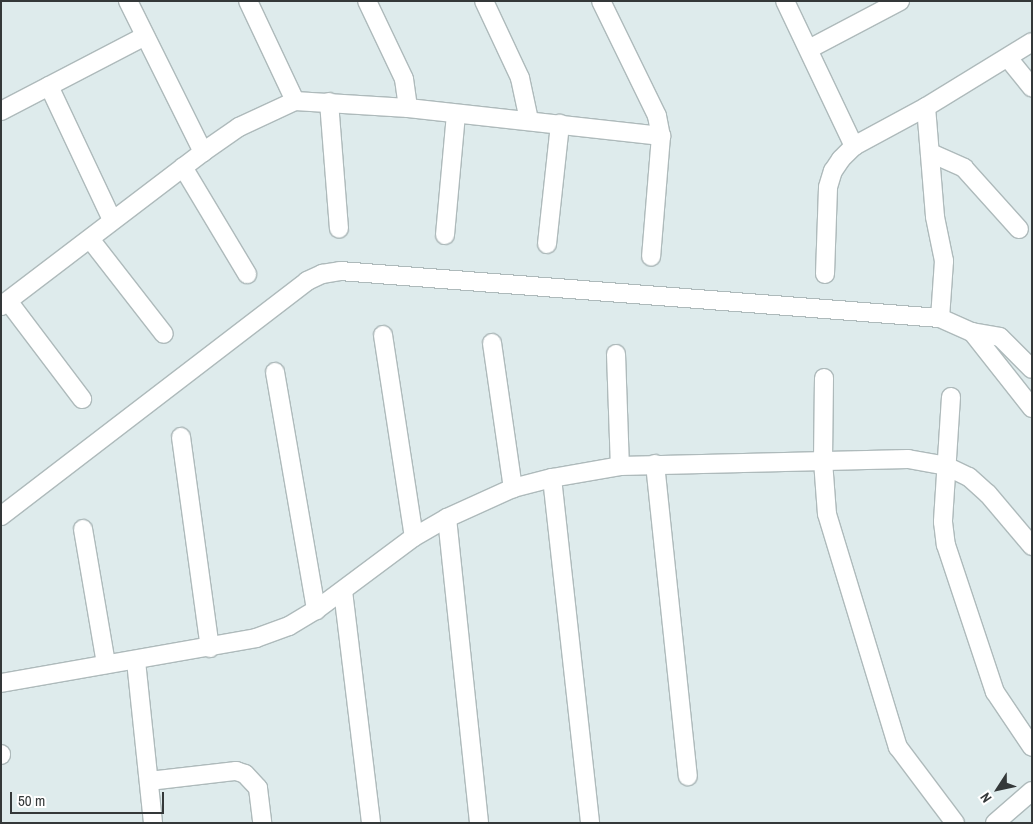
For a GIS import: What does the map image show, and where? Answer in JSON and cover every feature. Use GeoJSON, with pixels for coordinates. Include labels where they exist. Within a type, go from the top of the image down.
{"type":"FeatureCollection","features":[{"type":"Feature","properties":{"kind":"street"},"geometry":{"type":"LineString","coordinates":[[128,1],[203,152]]}},
{"type":"Feature","properties":{"kind":"street"},"geometry":{"type":"LineString","coordinates":[[248,1],[295,100]]}},
{"type":"Feature","properties":{"kind":"street"},"geometry":{"type":"LineString","coordinates":[[367,1],[404,79],[408,108]]}},
{"type":"Feature","properties":{"kind":"street"},"geometry":{"type":"LineString","coordinates":[[484,1],[520,78],[529,120]]}},
{"type":"Feature","properties":{"kind":"street"},"geometry":{"type":"LineString","coordinates":[[601,1],[657,116],[661,136],[651,258]]}},
{"type":"Feature","properties":{"kind":"street"},"geometry":{"type":"LineString","coordinates":[[785,1],[854,146]]}},
{"type":"Feature","properties":{"kind":"street"},"geometry":{"type":"LineString","coordinates":[[809,49],[900,1]]}},
{"type":"Feature","properties":{"kind":"street"},"geometry":{"type":"LineString","coordinates":[[1,111],[145,36]]}},
{"type":"Feature","properties":{"kind":"street"},"geometry":{"type":"LineString","coordinates":[[825,274],[828,187],[832,171],[854,146],[926,107],[1032,42]]}},
{"type":"Feature","properties":{"kind":"street"},"geometry":{"type":"LineString","coordinates":[[1008,58],[1032,88]]}},
{"type":"Feature","properties":{"kind":"street"},"geometry":{"type":"LineString","coordinates":[[49,86],[112,220]]}},
{"type":"Feature","properties":{"kind":"street"},"geometry":{"type":"LineString","coordinates":[[82,398],[5,303],[203,152],[240,127],[295,100],[408,108],[661,136]]}},
{"type":"Feature","properties":{"kind":"street"},"geometry":{"type":"LineString","coordinates":[[329,102],[339,229]]}},
{"type":"Feature","properties":{"kind":"street"},"geometry":{"type":"LineString","coordinates":[[926,107],[933,154],[935,217],[944,261],[940,318]]}},
{"type":"Feature","properties":{"kind":"street"},"geometry":{"type":"LineString","coordinates":[[445,235],[456,114]]}},
{"type":"Feature","properties":{"kind":"street"},"geometry":{"type":"LineString","coordinates":[[548,244],[560,124]]}},
{"type":"Feature","properties":{"kind":"street"},"geometry":{"type":"LineString","coordinates":[[933,154],[964,168],[1018,229]]}},
{"type":"Feature","properties":{"kind":"street"},"geometry":{"type":"LineString","coordinates":[[183,167],[248,274]]}},
{"type":"Feature","properties":{"kind":"street"},"geometry":{"type":"LineString","coordinates":[[90,239],[164,334]]}},
{"type":"Feature","properties":{"kind":"street"},"geometry":{"type":"LineString","coordinates":[[1,516],[308,282],[322,274],[340,271],[940,318],[972,332],[1000,338],[1032,369]]}},
{"type":"Feature","properties":{"kind":"street"},"geometry":{"type":"LineString","coordinates":[[972,332],[1032,408]]}},
{"type":"Feature","properties":{"kind":"street"},"geometry":{"type":"LineString","coordinates":[[382,335],[414,537]]}},
{"type":"Feature","properties":{"kind":"street"},"geometry":{"type":"LineString","coordinates":[[492,343],[513,488]]}},
{"type":"Feature","properties":{"kind":"street"},"geometry":{"type":"LineString","coordinates":[[616,354],[620,466]]}},
{"type":"Feature","properties":{"kind":"street"},"geometry":{"type":"LineString","coordinates":[[275,372],[316,610]]}},
{"type":"Feature","properties":{"kind":"street"},"geometry":{"type":"LineString","coordinates":[[824,378],[823,461],[827,514],[890,728],[898,747],[955,823]]}},
{"type":"Feature","properties":{"kind":"street"},"geometry":{"type":"LineString","coordinates":[[951,397],[943,522],[946,545],[995,692],[1032,747]]}},
{"type":"Feature","properties":{"kind":"street"},"geometry":{"type":"LineString","coordinates":[[181,437],[210,648]]}},
{"type":"Feature","properties":{"kind":"street"},"geometry":{"type":"LineString","coordinates":[[1,683],[210,648],[256,638],[289,626],[316,610],[414,537],[447,518],[513,488],[552,478],[620,466],[777,460],[908,459],[946,466],[969,477],[988,494],[1032,546]]}},
{"type":"Feature","properties":{"kind":"street"},"geometry":{"type":"LineString","coordinates":[[655,464],[688,776]]}},
{"type":"Feature","properties":{"kind":"street"},"geometry":{"type":"LineString","coordinates":[[552,478],[590,823]]}},
{"type":"Feature","properties":{"kind":"street"},"geometry":{"type":"LineString","coordinates":[[447,518],[479,823]]}},
{"type":"Feature","properties":{"kind":"street"},"geometry":{"type":"LineString","coordinates":[[84,529],[106,664]]}},
{"type":"Feature","properties":{"kind":"street"},"geometry":{"type":"LineString","coordinates":[[343,591],[371,823]]}},
{"type":"Feature","properties":{"kind":"street"},"geometry":{"type":"LineString","coordinates":[[136,661],[153,823]]}},
{"type":"Feature","properties":{"kind":"street"},"geometry":{"type":"LineString","coordinates":[[149,781],[236,771],[245,774],[258,788],[262,823]]}},
{"type":"Feature","properties":{"kind":"street"},"geometry":{"type":"LineString","coordinates":[[994,823],[1032,791]]}}]}
